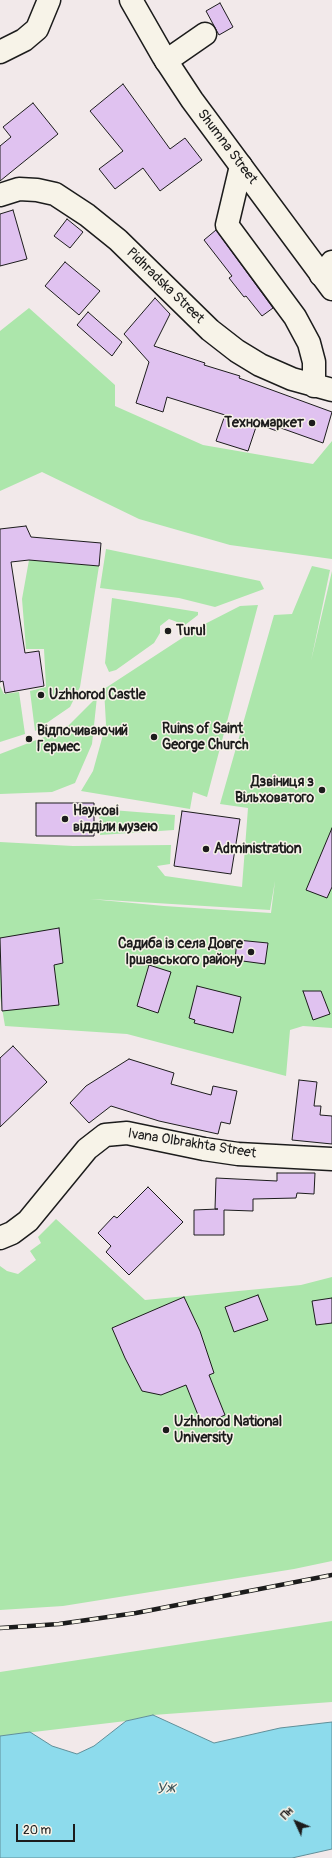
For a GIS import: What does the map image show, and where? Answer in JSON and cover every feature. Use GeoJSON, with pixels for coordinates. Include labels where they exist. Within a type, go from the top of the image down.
{"type":"FeatureCollection","features":[{"type":"Feature","properties":{"kind":"street"},"geometry":{"type":"LineString","coordinates":[[0,52],[24,40],[36,29],[49,0]]}},
{"type":"Feature","properties":{"kind":"street","name":"Shumna Street"},"geometry":{"type":"LineString","coordinates":[[131,0],[166,61],[241,166],[329,275]]}},
{"type":"Feature","properties":{"kind":"street"},"geometry":{"type":"LineString","coordinates":[[166,61],[205,34]]}},
{"type":"Feature","properties":{"kind":"street"},"geometry":{"type":"LineString","coordinates":[[241,166],[227,225],[295,317],[309,343],[323,388]]}},
{"type":"Feature","properties":{"kind":"street","name":"Pidhradska Street"},"geometry":{"type":"LineString","coordinates":[[0,196],[19,189],[37,190],[55,194],[87,215],[118,240],[210,330],[237,351],[260,365],[323,388]]}},
{"type":"Feature","properties":{"kind":"street","name":"Ivana Olbrakhta Street"},"geometry":{"type":"LineString","coordinates":[[0,1238],[12,1233],[28,1220],[87,1149],[105,1135],[127,1133],[204,1149],[238,1154],[332,1159]]}},
{"type":"Feature","properties":{"kind":"green space"},"geometry":{"type":"Polygon","coordinates":[[[29,308],[115,385],[115,406],[203,445],[313,464],[332,441],[332,559],[230,545],[139,519],[42,472],[0,491],[0,331],[29,308]]]}},
{"type":"Feature","properties":{"kind":"green space"},"geometry":{"type":"Polygon","coordinates":[[[106,549],[260,581],[264,589],[215,607],[179,598],[100,588],[106,549]]]}},
{"type":"Feature","properties":{"kind":"green space"},"geometry":{"type":"Polygon","coordinates":[[[29,560],[99,566],[80,687],[70,707],[35,731],[30,691],[46,687],[44,649],[26,649],[22,599],[29,560]]]}},
{"type":"Feature","properties":{"kind":"green space"},"geometry":{"type":"Polygon","coordinates":[[[312,566],[330,570],[311,661],[332,571],[332,1028],[303,1026],[290,1030],[286,1076],[127,1034],[5,1026],[0,996],[0,842],[73,846],[171,845],[170,864],[157,866],[165,876],[242,887],[248,808],[220,804],[274,615],[292,614],[312,566]],[[275,881],[270,910],[90,899],[164,906],[271,913],[275,881]]]}},
{"type":"Feature","properties":{"kind":"green space"},"geometry":{"type":"Polygon","coordinates":[[[112,598],[198,612],[198,615],[185,625],[169,619],[160,626],[160,633],[154,643],[116,670],[109,672],[105,663],[112,598]]]}},
{"type":"Feature","properties":{"kind":"green space"},"geometry":{"type":"Polygon","coordinates":[[[258,605],[207,797],[193,792],[190,809],[81,791],[93,771],[106,724],[104,689],[199,627],[240,606],[258,605]]]}},
{"type":"Feature","properties":{"kind":"green space"},"geometry":{"type":"Polygon","coordinates":[[[0,686],[4,694],[19,692],[25,734],[0,742],[0,686]]]}},
{"type":"Feature","properties":{"kind":"green space"},"geometry":{"type":"Polygon","coordinates":[[[97,697],[92,744],[75,783],[52,792],[0,794],[0,754],[65,729],[97,697]]]}},
{"type":"Feature","properties":{"kind":"green space"},"geometry":{"type":"Polygon","coordinates":[[[99,809],[175,815],[174,830],[100,835],[99,809]]]}},
{"type":"Feature","properties":{"kind":"green space","name":"Uzhhorod National University"},"geometry":{"type":"Polygon","coordinates":[[[56,1219],[145,1300],[301,1285],[332,1277],[332,1561],[294,1569],[63,1606],[0,1610],[0,1266],[7,1271],[18,1274],[36,1260],[30,1251],[41,1243],[38,1237],[56,1219]]]}},
{"type":"Feature","properties":{"kind":"green space"},"geometry":{"type":"Polygon","coordinates":[[[332,1621],[332,1702],[153,1715],[126,1721],[0,1736],[0,1672],[332,1621]]]}},
{"type":"Feature","properties":{"kind":"water","name":"Уж"},"geometry":{"type":"Polygon","coordinates":[[[153,1715],[214,1743],[280,1728],[332,1722],[332,1849],[292,1858],[0,1858],[0,1736],[30,1732],[52,1746],[77,1754],[94,1746],[126,1721],[153,1715]]]}},
{"type":"Feature","properties":{"kind":"building"},"geometry":{"type":"Polygon","coordinates":[[[220,3],[233,27],[219,35],[206,11],[220,3]]]}},
{"type":"Feature","properties":{"kind":"building"},"geometry":{"type":"Polygon","coordinates":[[[123,84],[170,149],[185,138],[202,160],[160,191],[143,168],[115,189],[99,169],[123,151],[90,111],[123,84]]]}},
{"type":"Feature","properties":{"kind":"building"},"geometry":{"type":"Polygon","coordinates":[[[33,103],[58,134],[0,181],[0,146],[11,137],[3,127],[33,103]]]}},
{"type":"Feature","properties":{"kind":"building"},"geometry":{"type":"Polygon","coordinates":[[[13,210],[27,259],[0,266],[0,214],[13,210]]]}},
{"type":"Feature","properties":{"kind":"building"},"geometry":{"type":"Polygon","coordinates":[[[67,219],[83,232],[70,248],[54,236],[67,219]]]}},
{"type":"Feature","properties":{"kind":"building"},"geometry":{"type":"Polygon","coordinates":[[[216,230],[273,308],[262,316],[229,278],[232,276],[204,240],[216,230]]]}},
{"type":"Feature","properties":{"kind":"building"},"geometry":{"type":"Polygon","coordinates":[[[65,262],[100,291],[79,315],[45,286],[65,262]]]}},
{"type":"Feature","properties":{"kind":"building"},"geometry":{"type":"Polygon","coordinates":[[[155,298],[170,314],[154,346],[205,363],[204,365],[240,376],[239,378],[332,412],[323,443],[278,427],[277,431],[257,424],[248,451],[216,441],[225,415],[167,397],[163,412],[136,403],[149,362],[124,334],[155,298]]]}},
{"type":"Feature","properties":{"kind":"building"},"geometry":{"type":"Polygon","coordinates":[[[88,312],[122,342],[112,356],[77,325],[88,312]]]}},
{"type":"Feature","properties":{"kind":"building"},"geometry":{"type":"Polygon","coordinates":[[[26,526],[31,537],[101,543],[99,566],[29,560],[11,562],[25,653],[39,651],[44,686],[5,693],[3,681],[0,682],[0,529],[26,526]]]}},
{"type":"Feature","properties":{"kind":"building","name":"Наукові відділи музею"},"geometry":{"type":"Polygon","coordinates":[[[36,803],[94,803],[94,836],[36,836],[36,803]]]}},
{"type":"Feature","properties":{"kind":"building","name":"Administration"},"geometry":{"type":"Polygon","coordinates":[[[182,811],[240,819],[231,874],[174,866],[182,811]]]}},
{"type":"Feature","properties":{"kind":"building"},"geometry":{"type":"Polygon","coordinates":[[[332,828],[332,887],[327,898],[306,890],[332,828]]]}},
{"type":"Feature","properties":{"kind":"building"},"geometry":{"type":"Polygon","coordinates":[[[59,928],[63,963],[54,965],[59,1005],[2,1011],[0,938],[59,928]]]}},
{"type":"Feature","properties":{"kind":"building","name":"Садиба із села Довге Іршавського району"},"geometry":{"type":"Polygon","coordinates":[[[237,940],[268,943],[265,964],[235,960],[237,940]]]}},
{"type":"Feature","properties":{"kind":"building"},"geometry":{"type":"Polygon","coordinates":[[[149,965],[171,972],[158,1013],[137,1006],[149,965]]]}},
{"type":"Feature","properties":{"kind":"building"},"geometry":{"type":"Polygon","coordinates":[[[197,986],[241,997],[233,1033],[194,1023],[195,1020],[189,1018],[197,986]]]}},
{"type":"Feature","properties":{"kind":"building"},"geometry":{"type":"Polygon","coordinates":[[[303,991],[321,991],[330,1014],[313,1020],[303,991]]]}},
{"type":"Feature","properties":{"kind":"building"},"geometry":{"type":"Polygon","coordinates":[[[13,1046],[47,1082],[0,1127],[0,1058],[13,1046]]]}},
{"type":"Feature","properties":{"kind":"building"},"geometry":{"type":"Polygon","coordinates":[[[129,1059],[174,1073],[171,1084],[211,1095],[213,1086],[237,1091],[230,1124],[221,1122],[218,1134],[159,1121],[111,1106],[89,1123],[70,1103],[86,1086],[129,1059]]]}},
{"type":"Feature","properties":{"kind":"building"},"geometry":{"type":"Polygon","coordinates":[[[299,1080],[317,1082],[314,1106],[321,1106],[320,1115],[332,1116],[332,1144],[292,1140],[299,1080]]]}},
{"type":"Feature","properties":{"kind":"building"},"geometry":{"type":"Polygon","coordinates":[[[277,1173],[315,1173],[314,1194],[297,1193],[296,1198],[253,1199],[253,1211],[224,1210],[224,1235],[194,1235],[194,1210],[218,1209],[215,1209],[216,1178],[277,1181],[277,1173]]]}},
{"type":"Feature","properties":{"kind":"building"},"geometry":{"type":"Polygon","coordinates":[[[148,1187],[183,1222],[129,1275],[106,1252],[111,1246],[98,1233],[114,1216],[117,1218],[148,1187]]]}},
{"type":"Feature","properties":{"kind":"building"},"geometry":{"type":"Polygon","coordinates":[[[258,1295],[268,1320],[234,1332],[225,1307],[258,1295]]]}},
{"type":"Feature","properties":{"kind":"building"},"geometry":{"type":"Polygon","coordinates":[[[184,1297],[200,1331],[214,1373],[209,1375],[225,1415],[202,1425],[186,1385],[161,1395],[142,1391],[112,1328],[184,1297]]]}},
{"type":"Feature","properties":{"kind":"building"},"geometry":{"type":"Polygon","coordinates":[[[332,1298],[332,1323],[316,1325],[312,1301],[332,1298]]]}},
{"type":"Feature","properties":{"kind":"railway"},"geometry":{"type":"LineString","coordinates":[[0,1628],[59,1624],[136,1613],[332,1575]]}},
{"type":"Feature","properties":{"kind":"place","name":"Техномаркет"},"geometry":{"type":"Point","coordinates":[312,423]}},
{"type":"Feature","properties":{"kind":"place","name":"Turul"},"geometry":{"type":"Point","coordinates":[168,631]}},
{"type":"Feature","properties":{"kind":"place","name":"Uzhhorod Castle"},"geometry":{"type":"Point","coordinates":[41,695]}},
{"type":"Feature","properties":{"kind":"place","name":"Ruins of Saint George Church"},"geometry":{"type":"Point","coordinates":[154,737]}},
{"type":"Feature","properties":{"kind":"place","name":"Відпочиваючий Гермес"},"geometry":{"type":"Point","coordinates":[29,739]}},
{"type":"Feature","properties":{"kind":"place","name":"Дзвіниця з Вільховатого"},"geometry":{"type":"Point","coordinates":[322,790]}},
{"type":"Feature","properties":{"kind":"place","name":"Наукові відділи музею"},"geometry":{"type":"Point","coordinates":[65,819]}},
{"type":"Feature","properties":{"kind":"place","name":"Administration"},"geometry":{"type":"Point","coordinates":[206,849]}},
{"type":"Feature","properties":{"kind":"place","name":"Садиба із села Довге Іршавського району"},"geometry":{"type":"Point","coordinates":[251,952]}},
{"type":"Feature","properties":{"kind":"place","name":"Uzhhorod National University"},"geometry":{"type":"Point","coordinates":[166,1430]}}]}
